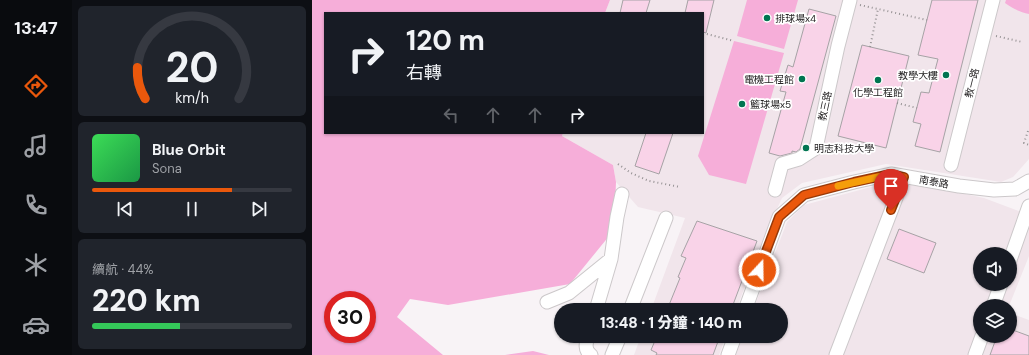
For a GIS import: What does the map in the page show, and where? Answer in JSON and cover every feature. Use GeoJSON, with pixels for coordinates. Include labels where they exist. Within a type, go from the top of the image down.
{"type":"FeatureCollection","features":[{"type":"Feature","properties":{"kind":"street","name":"教一路"},"geometry":{"type":"LineString","coordinates":[[951,165],[993,0]]}},
{"type":"Feature","properties":{"kind":"street","name":"教三路"},"geometry":{"type":"LineString","coordinates":[[776,190],[782,164],[799,159],[816,148],[846,1]]}},
{"type":"Feature","properties":{"kind":"street","name":"南泰路"},"geometry":{"type":"LineString","coordinates":[[747,303],[779,217],[804,195],[891,174],[959,186],[994,190],[1015,189],[1029,181]]}},
{"type":"Feature","properties":{"kind":"street"},"geometry":{"type":"LineString","coordinates":[[836,355],[904,177]]}},
{"type":"Feature","properties":{"kind":"street"},"geometry":{"type":"LineString","coordinates":[[598,303],[611,259],[622,194]]}},
{"type":"Feature","properties":{"kind":"street"},"geometry":{"type":"LineString","coordinates":[[1015,247],[1029,206]]}},
{"type":"Feature","properties":{"kind":"street"},"geometry":{"type":"LineString","coordinates":[[633,303],[666,218]]}},
{"type":"Feature","properties":{"kind":"street"},"geometry":{"type":"LineString","coordinates":[[546,302],[569,293],[611,259]]}},
{"type":"Feature","properties":{"kind":"street"},"geometry":{"type":"LineString","coordinates":[[586,343],[585,346],[588,353],[591,355]]}},
{"type":"Feature","properties":{"kind":"street"},"geometry":{"type":"LineString","coordinates":[[612,355],[617,343]]}},
{"type":"Feature","properties":{"kind":"street"},"geometry":{"type":"LineString","coordinates":[[728,355],[732,343]]}},
{"type":"Feature","properties":{"kind":"street"},"geometry":{"type":"LineString","coordinates":[[975,355],[979,343]]}},
{"type":"Feature","properties":{"kind":"path"},"geometry":{"type":"LineString","coordinates":[[846,1],[927,20]]}},
{"type":"Feature","properties":{"kind":"path"},"geometry":{"type":"LineString","coordinates":[[870,47],[878,9]]}},
{"type":"Feature","properties":{"kind":"path"},"geometry":{"type":"LineString","coordinates":[[704,33],[734,41]]}},
{"type":"Feature","properties":{"kind":"path"},"geometry":{"type":"LineString","coordinates":[[985,34],[1022,42]]}},
{"type":"Feature","properties":{"kind":"path"},"geometry":{"type":"LineString","coordinates":[[897,103],[917,108]]}},
{"type":"Feature","properties":{"kind":"path"},"geometry":{"type":"LineString","coordinates":[[1028,131],[1024,144],[1029,145]]}},
{"type":"Feature","properties":{"kind":"path"},"geometry":{"type":"LineString","coordinates":[[618,164],[631,173],[649,181],[680,187]]}},
{"type":"Feature","properties":{"kind":"shaded area"},"geometry":{"type":"Polygon","coordinates":[[[312,0],[610,0],[605,12],[324,12],[324,134],[563,134],[562,136],[613,165],[616,182],[614,230],[570,284],[448,305],[410,299],[397,317],[443,355],[312,355],[312,0]]]}},
{"type":"Feature","properties":{"kind":"shaded area","name":"明志科技大學"},"geometry":{"type":"Polygon","coordinates":[[[610,0],[1029,0],[1029,159],[1013,177],[1001,182],[886,164],[802,183],[782,198],[763,239],[739,303],[654,303],[685,218],[638,207],[616,182],[613,165],[562,136],[563,134],[704,134],[704,12],[605,12],[610,0]]]}},
{"type":"Feature","properties":{"kind":"shaded area","name":"排球場x4"},"geometry":{"type":"Polygon","coordinates":[[[747,0],[798,0],[784,49],[737,36],[747,0]]]}},
{"type":"Feature","properties":{"kind":"shaded area"},"geometry":{"type":"Polygon","coordinates":[[[1006,0],[1029,0],[1029,14],[1011,7],[1005,3],[1006,0]]]}},
{"type":"Feature","properties":{"kind":"shaded area","name":"籃球場x5"},"geometry":{"type":"Polygon","coordinates":[[[734,41],[784,53],[746,184],[709,175],[698,156],[734,41]]]}},
{"type":"Feature","properties":{"kind":"shaded area"},"geometry":{"type":"Polygon","coordinates":[[[893,181],[902,181],[984,198],[1029,215],[1029,256],[1017,286],[1017,247],[973,247],[973,291],[1015,291],[1012,299],[973,299],[973,343],[1017,343],[1017,316],[1029,320],[1029,355],[736,355],[740,343],[788,343],[788,303],[756,303],[787,222],[804,205],[893,181]]]}},
{"type":"Feature","properties":{"kind":"shaded area"},"geometry":{"type":"Polygon","coordinates":[[[638,343],[723,343],[719,355],[634,355],[638,343]]]}},
{"type":"Feature","properties":{"kind":"shaded area"},"geometry":{"type":"Polygon","coordinates":[[[533,351],[549,355],[505,355],[533,351]]]}},
{"type":"Feature","properties":{"kind":"building"},"geometry":{"type":"Polygon","coordinates":[[[623,0],[650,0],[646,12],[620,12],[623,0]]]}},
{"type":"Feature","properties":{"kind":"building"},"geometry":{"type":"Polygon","coordinates":[[[688,0],[714,0],[706,33],[704,32],[704,12],[685,12],[688,0]]]}},
{"type":"Feature","properties":{"kind":"building","name":"教學大樓"},"geometry":{"type":"Polygon","coordinates":[[[932,0],[978,0],[940,152],[915,146],[921,124],[913,122],[921,92],[929,93],[938,59],[918,55],[932,0]]]}},
{"type":"Feature","properties":{"kind":"building","name":"電機工程館"},"geometry":{"type":"Polygon","coordinates":[[[809,9],[836,16],[800,149],[796,152],[792,151],[792,153],[780,156],[769,153],[786,92],[780,91],[788,65],[793,67],[809,9]]]}},
{"type":"Feature","properties":{"kind":"building","name":"化學工程館"},"geometry":{"type":"Polygon","coordinates":[[[862,45],[909,56],[886,148],[838,136],[862,45]]]}},
{"type":"Feature","properties":{"kind":"building"},"geometry":{"type":"Polygon","coordinates":[[[646,134],[673,134],[659,174],[635,166],[646,134]]]}},
{"type":"Feature","properties":{"kind":"building"},"geometry":{"type":"Polygon","coordinates":[[[697,221],[757,241],[734,303],[670,303],[686,258],[681,256],[697,221]]]}},
{"type":"Feature","properties":{"kind":"building"},"geometry":{"type":"Polygon","coordinates":[[[899,229],[936,243],[924,273],[887,259],[899,229]]]}},
{"type":"Feature","properties":{"kind":"building"},"geometry":{"type":"Polygon","coordinates":[[[1017,332],[1029,336],[1029,355],[990,355],[994,343],[1017,343],[1017,332]]]}},
{"type":"Feature","properties":{"kind":"building"},"geometry":{"type":"Polygon","coordinates":[[[654,343],[717,343],[713,355],[656,355],[657,353],[651,350],[654,343]]]}},
{"type":"Feature","properties":{"kind":"slow traffic"},"geometry":{"type":"LineString","coordinates":[[838,186],[883,176]]}},
{"type":"Feature","properties":{"kind":"place","name":"排球場x4"},"geometry":{"type":"Point","coordinates":[767,18]}},
{"type":"Feature","properties":{"kind":"place","name":"教學大樓"},"geometry":{"type":"Point","coordinates":[946,75]}},
{"type":"Feature","properties":{"kind":"place","name":"電機工程館"},"geometry":{"type":"Point","coordinates":[802,79]}},
{"type":"Feature","properties":{"kind":"place","name":"化學工程館"},"geometry":{"type":"Point","coordinates":[878,80]}},
{"type":"Feature","properties":{"kind":"place","name":"籃球場x5"},"geometry":{"type":"Point","coordinates":[742,104]}},
{"type":"Feature","properties":{"kind":"place","name":"明志科技大學"},"geometry":{"type":"Point","coordinates":[806,148]}},
{"type":"Feature","properties":{"kind":"route"},"geometry":{"type":"LineString","coordinates":[[759,270],[779,217],[804,195],[891,174],[904,177],[891,210]]}}]}
